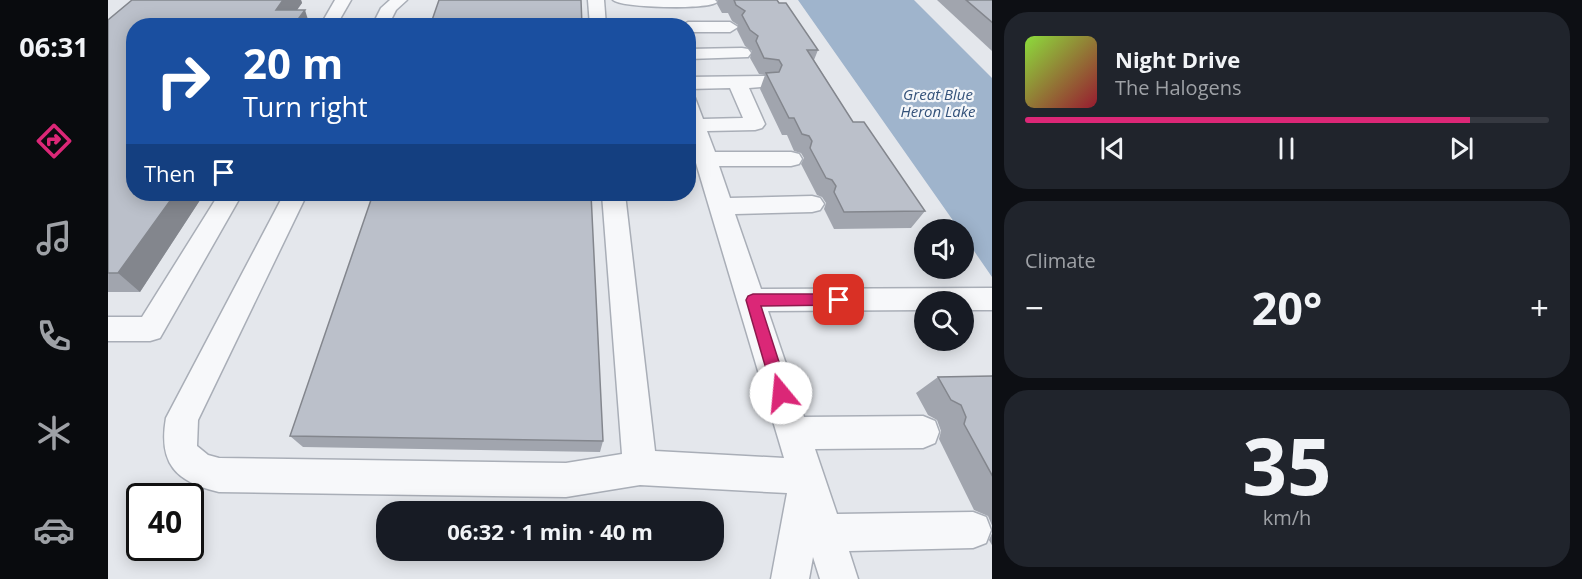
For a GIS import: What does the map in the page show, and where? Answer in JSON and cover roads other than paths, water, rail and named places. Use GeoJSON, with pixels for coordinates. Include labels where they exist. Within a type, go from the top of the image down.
{"type":"FeatureCollection","features":[{"type":"Feature","properties":{"kind":"street"},"geometry":{"type":"LineString","coordinates":[[333,18],[343,0]]}},
{"type":"Feature","properties":{"kind":"street"},"geometry":{"type":"LineString","coordinates":[[384,18],[389,8],[399,0]]}},
{"type":"Feature","properties":{"kind":"street"},"geometry":{"type":"LineString","coordinates":[[596,0],[597,18]]}},
{"type":"Feature","properties":{"kind":"street"},"geometry":{"type":"LineString","coordinates":[[621,0],[658,5],[708,2]]}},
{"type":"Feature","properties":{"kind":"street"},"geometry":{"type":"LineString","coordinates":[[696,27],[730,27]]}},
{"type":"Feature","properties":{"kind":"street"},"geometry":{"type":"LineString","coordinates":[[696,54],[742,53]]}},
{"type":"Feature","properties":{"kind":"street"},"geometry":{"type":"LineString","coordinates":[[696,82],[765,82]]}},
{"type":"Feature","properties":{"kind":"street"},"geometry":{"type":"LineString","coordinates":[[696,114],[755,124],[737,82]]}},
{"type":"Feature","properties":{"kind":"street"},"geometry":{"type":"LineString","coordinates":[[696,127],[753,300],[839,579]]}},
{"type":"Feature","properties":{"kind":"street"},"geometry":{"type":"LineString","coordinates":[[707,159],[791,159]]}},
{"type":"Feature","properties":{"kind":"street"},"geometry":{"type":"LineString","coordinates":[[108,329],[150,329],[226,201]]}},
{"type":"Feature","properties":{"kind":"street"},"geometry":{"type":"LineString","coordinates":[[291,201],[182,418],[178,437],[179,450],[188,463],[201,472],[219,475],[554,480],[598,477],[640,468],[807,477]]}},
{"type":"Feature","properties":{"kind":"street"},"geometry":{"type":"LineString","coordinates":[[615,201],[640,468]]}},
{"type":"Feature","properties":{"kind":"street"},"geometry":{"type":"LineString","coordinates":[[722,206],[812,204]]}},
{"type":"Feature","properties":{"kind":"street"},"geometry":{"type":"LineString","coordinates":[[753,300],[992,299]]}},
{"type":"Feature","properties":{"kind":"street"},"geometry":{"type":"LineString","coordinates":[[794,433],[923,432]]}},
{"type":"Feature","properties":{"kind":"street"},"geometry":{"type":"LineString","coordinates":[[790,579],[807,477]]}},
{"type":"Feature","properties":{"kind":"street"},"geometry":{"type":"LineString","coordinates":[[825,533],[973,530]]}},
{"type":"Feature","properties":{"kind":"water","name":"Great Blue Heron Lake"},"geometry":{"type":"Polygon","coordinates":[[[798,0],[914,0],[992,78],[992,277],[974,251],[974,219],[952,219],[798,0]]]}}]}
